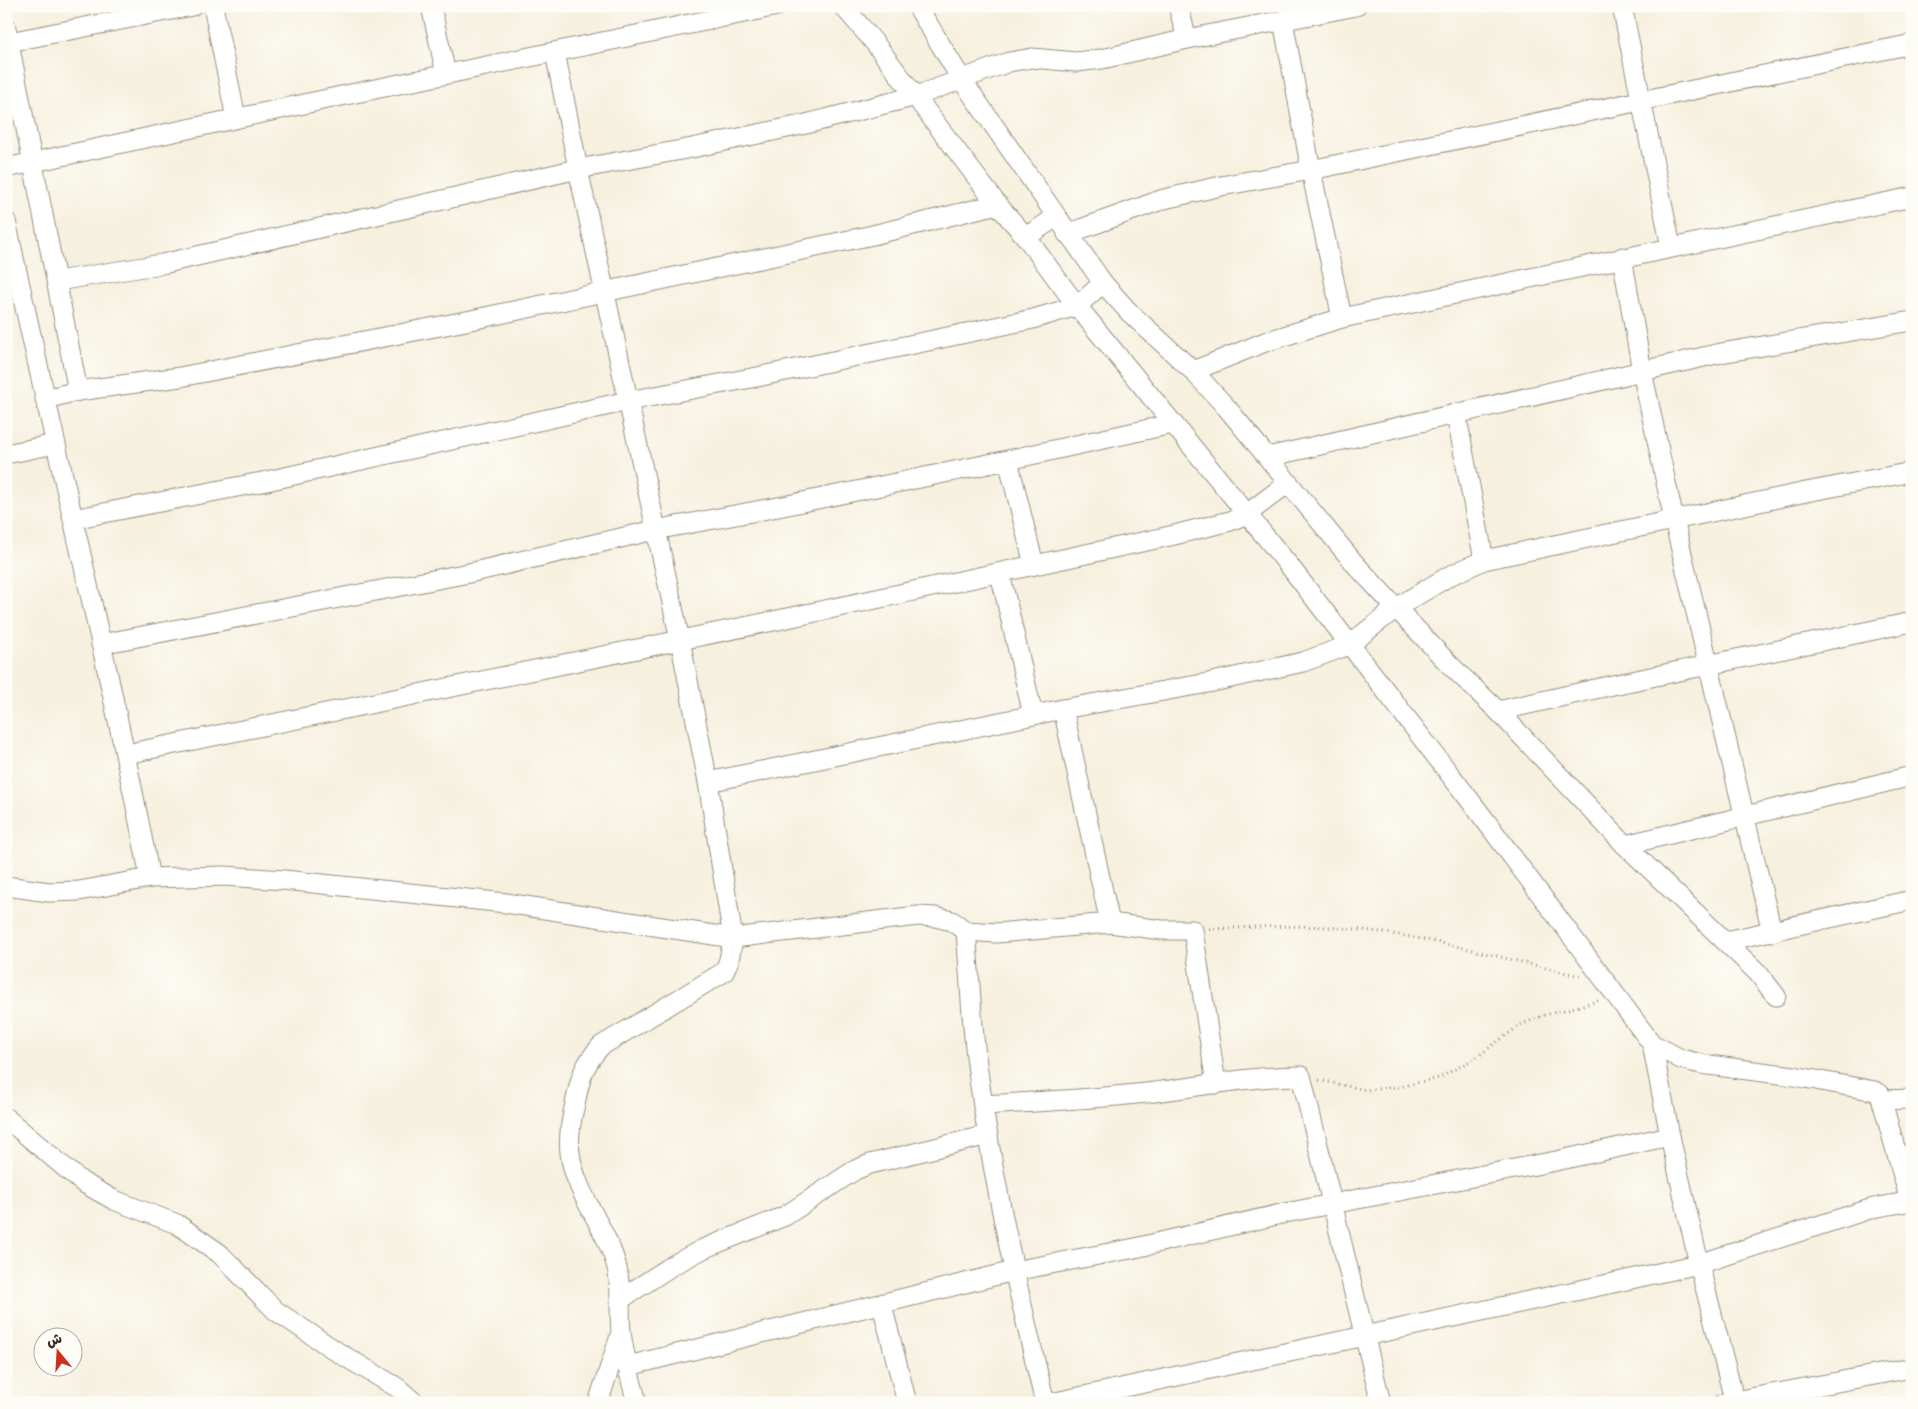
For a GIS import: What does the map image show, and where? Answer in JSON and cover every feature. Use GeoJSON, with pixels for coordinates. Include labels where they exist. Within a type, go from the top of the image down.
{"type":"FeatureCollection","features":[{"type":"Feature","properties":{"kind":"street"},"geometry":{"type":"LineString","coordinates":[[78,391],[58,281],[8,35],[192,6]]}},
{"type":"Feature","properties":{"kind":"street"},"geometry":{"type":"LineString","coordinates":[[213,6],[236,118]]}},
{"type":"Feature","properties":{"kind":"street"},"geometry":{"type":"LineString","coordinates":[[431,6],[446,74]]}},
{"type":"Feature","properties":{"kind":"street"},"geometry":{"type":"LineString","coordinates":[[6,168],[236,118],[777,6]]}},
{"type":"Feature","properties":{"kind":"street"},"geometry":{"type":"LineString","coordinates":[[843,6],[874,42],[997,204],[1026,237],[1077,306],[1246,514],[1349,645],[1652,1044],[1670,1136],[1731,1402],[1912,1368]]}},
{"type":"Feature","properties":{"kind":"street"},"geometry":{"type":"LineString","coordinates":[[917,6],[962,80],[1056,217],[1103,282],[1129,312],[1193,371],[1227,408],[1355,564],[1396,608],[1450,665],[1498,711],[1625,845],[1758,973],[1776,996]]}},
{"type":"Feature","properties":{"kind":"street"},"geometry":{"type":"LineString","coordinates":[[1178,6],[1186,39]]}},
{"type":"Feature","properties":{"kind":"street"},"geometry":{"type":"LineString","coordinates":[[58,281],[162,264],[578,169],[806,124],[916,96],[1009,62],[1032,58],[1076,62],[1102,59],[1186,39],[1283,22],[1356,6]]}},
{"type":"Feature","properties":{"kind":"street"},"geometry":{"type":"LineString","coordinates":[[1622,6],[1671,247]]}},
{"type":"Feature","properties":{"kind":"street"},"geometry":{"type":"LineString","coordinates":[[1283,22],[1342,318]]}},
{"type":"Feature","properties":{"kind":"street"},"geometry":{"type":"LineString","coordinates":[[1068,234],[1164,199],[1221,186],[1311,170],[1912,44]]}},
{"type":"Feature","properties":{"kind":"street"},"geometry":{"type":"LineString","coordinates":[[555,52],[578,169],[680,640],[708,782],[733,938],[729,960],[724,972],[600,1046],[589,1059],[580,1076],[570,1125],[570,1152],[575,1176],[608,1244],[617,1269],[621,1299],[621,1331],[636,1403]]}},
{"type":"Feature","properties":{"kind":"street"},"geometry":{"type":"LineString","coordinates":[[1193,371],[1265,342],[1342,318],[1622,257],[1912,197]]}},
{"type":"Feature","properties":{"kind":"street"},"geometry":{"type":"LineString","coordinates":[[45,398],[78,391],[180,377],[471,320],[604,290],[873,235],[997,204]]}},
{"type":"Feature","properties":{"kind":"street"},"geometry":{"type":"LineString","coordinates":[[1026,237],[1056,217]]}},
{"type":"Feature","properties":{"kind":"street"},"geometry":{"type":"LineString","coordinates":[[6,223],[126,754],[150,878]]}},
{"type":"Feature","properties":{"kind":"street"},"geometry":{"type":"LineString","coordinates":[[1622,257],[1642,371],[1674,520],[1772,932]]}},
{"type":"Feature","properties":{"kind":"street"},"geometry":{"type":"LineString","coordinates":[[73,519],[267,481],[628,401],[757,377],[1033,319],[1077,306],[1103,282]]}},
{"type":"Feature","properties":{"kind":"street"},"geometry":{"type":"LineString","coordinates":[[1268,457],[1721,353],[1912,321]]}},
{"type":"Feature","properties":{"kind":"street"},"geometry":{"type":"LineString","coordinates":[[1456,413],[1484,560]]}},
{"type":"Feature","properties":{"kind":"street"},"geometry":{"type":"LineString","coordinates":[[101,644],[469,573],[655,530],[1008,460],[1172,424]]}},
{"type":"Feature","properties":{"kind":"street"},"geometry":{"type":"LineString","coordinates":[[6,454],[55,444]]}},
{"type":"Feature","properties":{"kind":"street"},"geometry":{"type":"LineString","coordinates":[[1008,460],[1034,565]]}},
{"type":"Feature","properties":{"kind":"street"},"geometry":{"type":"LineString","coordinates":[[708,782],[1033,715],[1208,683],[1293,664],[1349,645],[1396,608],[1449,576],[1484,560],[1806,492],[1912,472]]}},
{"type":"Feature","properties":{"kind":"street"},"geometry":{"type":"LineString","coordinates":[[126,754],[680,640],[1170,536],[1230,521],[1246,514],[1288,483]]}},
{"type":"Feature","properties":{"kind":"street"},"geometry":{"type":"LineString","coordinates":[[1000,573],[1033,715]]}},
{"type":"Feature","properties":{"kind":"street"},"geometry":{"type":"LineString","coordinates":[[1498,711],[1912,622]]}},
{"type":"Feature","properties":{"kind":"street"},"geometry":{"type":"LineString","coordinates":[[1063,710],[1110,923]]}},
{"type":"Feature","properties":{"kind":"street"},"geometry":{"type":"LineString","coordinates":[[1625,845],[1912,776]]}},
{"type":"Feature","properties":{"kind":"street"},"geometry":{"type":"LineString","coordinates":[[6,886],[50,892],[80,891],[150,878],[224,876],[394,890],[506,903],[733,938],[918,916],[952,921],[966,932],[997,933],[1110,923],[1162,930],[1193,930],[1216,1084]]}},
{"type":"Feature","properties":{"kind":"street"},"geometry":{"type":"LineString","coordinates":[[1726,941],[1912,900]]}},
{"type":"Feature","properties":{"kind":"street"},"geometry":{"type":"LineString","coordinates":[[966,932],[976,1062],[988,1135],[1014,1271],[1045,1403]]}},
{"type":"Feature","properties":{"kind":"street"},"geometry":{"type":"LineString","coordinates":[[1051,1403],[1613,1284],[1699,1264],[1873,1208],[1911,1201],[1880,1094],[1875,1091],[1794,1076],[1701,1064],[1682,1059],[1652,1044]]}},
{"type":"Feature","properties":{"kind":"street"},"geometry":{"type":"LineString","coordinates":[[983,1105],[1067,1101],[1147,1093],[1260,1077],[1301,1076],[1381,1403]]}},
{"type":"Feature","properties":{"kind":"street"},"geometry":{"type":"LineString","coordinates":[[1883,1100],[1912,1099]]}},
{"type":"Feature","properties":{"kind":"street"},"geometry":{"type":"LineString","coordinates":[[6,1118],[82,1182],[114,1200],[177,1224],[219,1252],[276,1311],[398,1388],[416,1403]]}},
{"type":"Feature","properties":{"kind":"street"},"geometry":{"type":"LineString","coordinates":[[621,1299],[673,1265],[703,1249],[785,1216],[855,1170],[870,1164],[988,1135]]}},
{"type":"Feature","properties":{"kind":"street"},"geometry":{"type":"LineString","coordinates":[[628,1366],[1014,1271],[1135,1248],[1333,1203],[1556,1161],[1670,1136]]}},
{"type":"Feature","properties":{"kind":"street"},"geometry":{"type":"LineString","coordinates":[[882,1305],[907,1403]]}},
{"type":"Feature","properties":{"kind":"street"},"geometry":{"type":"LineString","coordinates":[[598,1403],[621,1331]]}},
{"type":"Feature","properties":{"kind":"path"},"geometry":{"type":"LineString","coordinates":[[1193,930],[1265,926],[1352,929],[1406,936],[1468,948],[1612,989]]}},
{"type":"Feature","properties":{"kind":"path"},"geometry":{"type":"LineString","coordinates":[[1301,1076],[1366,1090],[1398,1087],[1439,1078],[1474,1059],[1520,1025],[1612,989]]}}]}
